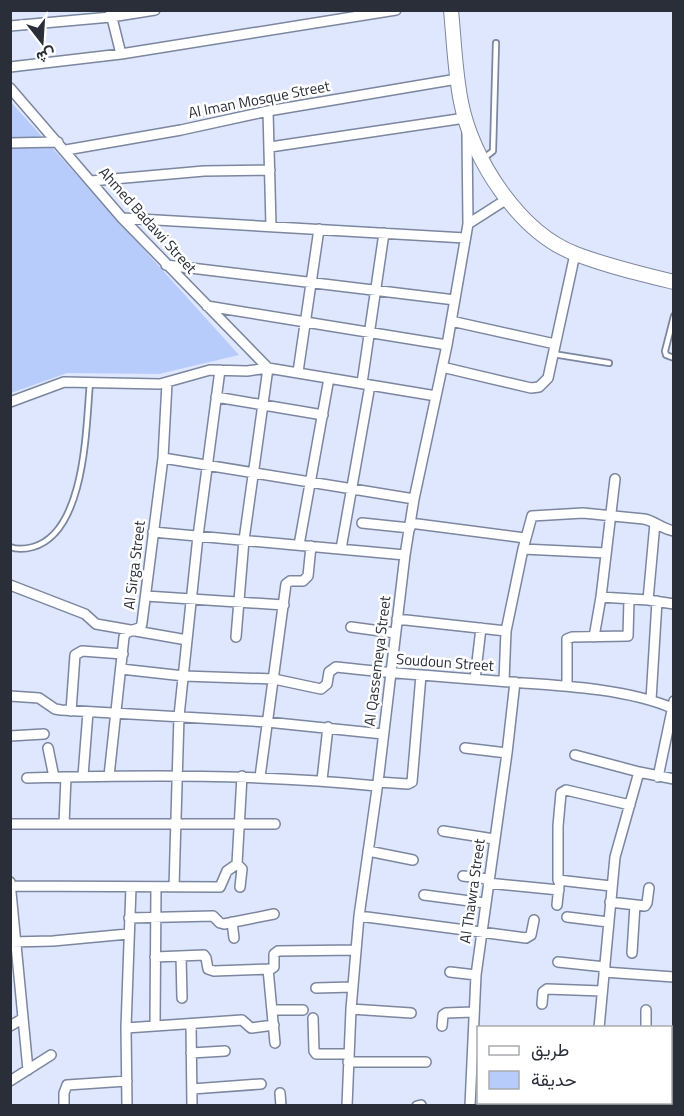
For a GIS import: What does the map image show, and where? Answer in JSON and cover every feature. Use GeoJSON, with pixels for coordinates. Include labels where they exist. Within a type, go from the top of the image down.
{"type":"FeatureCollection","features":[{"type":"Feature","properties":{"kind":"main road"},"geometry":{"type":"LineString","coordinates":[[451,10],[457,80],[466,122],[482,160],[507,199],[526,221],[549,240],[575,254],[674,282]]}},
{"type":"Feature","properties":{"kind":"street"},"geometry":{"type":"LineString","coordinates":[[10,26],[155,10]]}},
{"type":"Feature","properties":{"kind":"street"},"geometry":{"type":"LineString","coordinates":[[10,68],[121,54],[396,10]]}},
{"type":"Feature","properties":{"kind":"street"},"geometry":{"type":"LineString","coordinates":[[111,14],[121,54]]}},
{"type":"Feature","properties":{"kind":"street","name":"Al Iman Mosque Street"},"geometry":{"type":"LineString","coordinates":[[66,150],[181,130],[268,111],[457,80]]}},
{"type":"Feature","properties":{"kind":"street","name":"Ahmed Badawi Street"},"geometry":{"type":"LineString","coordinates":[[10,88],[66,150],[122,218],[268,368]]}},
{"type":"Feature","properties":{"kind":"street"},"geometry":{"type":"LineString","coordinates":[[268,111],[271,226]]}},
{"type":"Feature","properties":{"kind":"street"},"geometry":{"type":"LineString","coordinates":[[270,147],[466,122]]}},
{"type":"Feature","properties":{"kind":"street","name":"Al Qassemeya Street"},"geometry":{"type":"LineString","coordinates":[[347,1106],[351,1009],[359,916],[405,555],[414,499],[447,345],[468,225],[466,122]]}},
{"type":"Feature","properties":{"kind":"street"},"geometry":{"type":"LineString","coordinates":[[10,143],[58,142]]}},
{"type":"Feature","properties":{"kind":"street"},"geometry":{"type":"LineString","coordinates":[[91,181],[204,171],[270,170]]}},
{"type":"Feature","properties":{"kind":"street"},"geometry":{"type":"LineString","coordinates":[[468,225],[507,199]]}},
{"type":"Feature","properties":{"kind":"street"},"geometry":{"type":"LineString","coordinates":[[122,218],[465,238]]}},
{"type":"Feature","properties":{"kind":"street"},"geometry":{"type":"LineString","coordinates":[[298,372],[319,229]]}},
{"type":"Feature","properties":{"kind":"street"},"geometry":{"type":"LineString","coordinates":[[341,549],[352,489],[366,384],[369,333],[384,233]]}},
{"type":"Feature","properties":{"kind":"street"},"geometry":{"type":"LineString","coordinates":[[442,367],[531,388],[544,384],[548,378],[575,254]]}},
{"type":"Feature","properties":{"kind":"street"},"geometry":{"type":"LineString","coordinates":[[166,265],[455,300]]}},
{"type":"Feature","properties":{"kind":"street"},"geometry":{"type":"LineString","coordinates":[[207,306],[447,345]]}},
{"type":"Feature","properties":{"kind":"street"},"geometry":{"type":"LineString","coordinates":[[451,321],[555,344]]}},
{"type":"Feature","properties":{"kind":"street"},"geometry":{"type":"LineString","coordinates":[[236,637],[244,540],[268,368]]}},
{"type":"Feature","properties":{"kind":"street"},"geometry":{"type":"LineString","coordinates":[[10,402],[64,382],[150,385],[167,383],[199,372],[268,368],[436,396]]}},
{"type":"Feature","properties":{"kind":"street"},"geometry":{"type":"LineString","coordinates":[[174,887],[179,716],[198,536],[220,370]]}},
{"type":"Feature","properties":{"kind":"street"},"geometry":{"type":"LineString","coordinates":[[299,545],[329,378]]}},
{"type":"Feature","properties":{"kind":"street","name":"Al Sirga Street"},"geometry":{"type":"LineString","coordinates":[[109,776],[124,637],[126,633],[141,627],[146,596],[163,458],[167,383]]}},
{"type":"Feature","properties":{"kind":"street"},"geometry":{"type":"LineString","coordinates":[[216,397],[323,415]]}},
{"type":"Feature","properties":{"kind":"street"},"geometry":{"type":"LineString","coordinates":[[163,458],[414,499]]}},
{"type":"Feature","properties":{"kind":"street"},"geometry":{"type":"LineString","coordinates":[[594,637],[615,479]]}},
{"type":"Feature","properties":{"kind":"street"},"geometry":{"type":"LineString","coordinates":[[504,681],[506,631],[525,537],[532,516],[583,513],[610,515],[644,519],[666,530],[674,531]]}},
{"type":"Feature","properties":{"kind":"street"},"geometry":{"type":"LineString","coordinates":[[362,523],[525,537]]}},
{"type":"Feature","properties":{"kind":"street"},"geometry":{"type":"LineString","coordinates":[[651,699],[655,523]]}},
{"type":"Feature","properties":{"kind":"street"},"geometry":{"type":"LineString","coordinates":[[153,532],[405,555]]}},
{"type":"Feature","properties":{"kind":"street"},"geometry":{"type":"LineString","coordinates":[[260,777],[286,584],[290,581],[303,581],[308,576],[311,546]]}},
{"type":"Feature","properties":{"kind":"street"},"geometry":{"type":"LineString","coordinates":[[523,549],[606,553]]}},
{"type":"Feature","properties":{"kind":"street"},"geometry":{"type":"LineString","coordinates":[[10,585],[85,614],[96,624],[187,640]]}},
{"type":"Feature","properties":{"kind":"street"},"geometry":{"type":"LineString","coordinates":[[146,596],[284,605]]}},
{"type":"Feature","properties":{"kind":"street"},"geometry":{"type":"LineString","coordinates":[[601,597],[653,600],[674,604]]}},
{"type":"Feature","properties":{"kind":"street"},"geometry":{"type":"LineString","coordinates":[[567,686],[567,639],[628,636],[629,599]]}},
{"type":"Feature","properties":{"kind":"street"},"geometry":{"type":"LineString","coordinates":[[397,619],[506,631]]}},
{"type":"Feature","properties":{"kind":"street"},"geometry":{"type":"LineString","coordinates":[[351,627],[395,633]]}},
{"type":"Feature","properties":{"kind":"street"},"geometry":{"type":"LineString","coordinates":[[475,679],[481,628]]}},
{"type":"Feature","properties":{"kind":"street"},"geometry":{"type":"LineString","coordinates":[[71,711],[75,655],[82,651],[123,654]]}},
{"type":"Feature","properties":{"kind":"street","name":"Soudoun Street"},"geometry":{"type":"LineString","coordinates":[[122,669],[184,675],[274,679],[321,688],[327,684],[329,672],[336,667],[567,686],[651,699],[673,705]]}},
{"type":"Feature","properties":{"kind":"street"},"geometry":{"type":"LineString","coordinates":[[27,778],[242,776],[408,784],[412,782],[421,675]]}},
{"type":"Feature","properties":{"kind":"street","name":"Al Thawra Street"},"geometry":{"type":"LineString","coordinates":[[470,1106],[474,1074],[473,1012],[476,975],[515,682]]}},
{"type":"Feature","properties":{"kind":"street"},"geometry":{"type":"LineString","coordinates":[[10,696],[39,698],[55,710],[267,722],[383,734]]}},
{"type":"Feature","properties":{"kind":"street"},"geometry":{"type":"LineString","coordinates":[[658,777],[673,705]]}},
{"type":"Feature","properties":{"kind":"street"},"geometry":{"type":"LineString","coordinates":[[83,776],[88,712]]}},
{"type":"Feature","properties":{"kind":"street"},"geometry":{"type":"LineString","coordinates":[[322,780],[328,728]]}},
{"type":"Feature","properties":{"kind":"street"},"geometry":{"type":"LineString","coordinates":[[10,736],[44,734]]}},
{"type":"Feature","properties":{"kind":"street"},"geometry":{"type":"LineString","coordinates":[[48,748],[54,777]]}},
{"type":"Feature","properties":{"kind":"street"},"geometry":{"type":"LineString","coordinates":[[465,748],[507,753]]}},
{"type":"Feature","properties":{"kind":"street"},"geometry":{"type":"LineString","coordinates":[[575,755],[658,777],[674,779]]}},
{"type":"Feature","properties":{"kind":"street"},"geometry":{"type":"LineString","coordinates":[[599,1026],[615,857],[639,772]]}},
{"type":"Feature","properties":{"kind":"street"},"geometry":{"type":"LineString","coordinates":[[240,887],[242,869],[237,864],[242,776]]}},
{"type":"Feature","properties":{"kind":"street"},"geometry":{"type":"LineString","coordinates":[[64,824],[66,777]]}},
{"type":"Feature","properties":{"kind":"street"},"geometry":{"type":"LineString","coordinates":[[557,905],[558,826],[562,791],[630,805]]}},
{"type":"Feature","properties":{"kind":"street"},"geometry":{"type":"LineString","coordinates":[[10,824],[275,824]]}},
{"type":"Feature","properties":{"kind":"street"},"geometry":{"type":"LineString","coordinates":[[443,831],[494,839]]}},
{"type":"Feature","properties":{"kind":"street"},"geometry":{"type":"LineString","coordinates":[[368,851],[413,860]]}},
{"type":"Feature","properties":{"kind":"street"},"geometry":{"type":"LineString","coordinates":[[28,1070],[13,942],[11,885],[219,887],[227,871],[237,864]]}},
{"type":"Feature","properties":{"kind":"street"},"geometry":{"type":"LineString","coordinates":[[463,876],[488,881],[611,886]]}},
{"type":"Feature","properties":{"kind":"street"},"geometry":{"type":"LineString","coordinates":[[127,1106],[126,1028],[131,887]]}},
{"type":"Feature","properties":{"kind":"street"},"geometry":{"type":"LineString","coordinates":[[154,1026],[156,887]]}},
{"type":"Feature","properties":{"kind":"street"},"geometry":{"type":"LineString","coordinates":[[610,902],[646,906],[649,888]]}},
{"type":"Feature","properties":{"kind":"street"},"geometry":{"type":"LineString","coordinates":[[424,895],[485,903]]}},
{"type":"Feature","properties":{"kind":"street"},"geometry":{"type":"LineString","coordinates":[[632,953],[635,905]]}},
{"type":"Feature","properties":{"kind":"street"},"geometry":{"type":"LineString","coordinates":[[129,918],[213,916],[220,923],[274,914]]}},
{"type":"Feature","properties":{"kind":"street"},"geometry":{"type":"LineString","coordinates":[[359,916],[528,938],[531,935],[534,920]]}},
{"type":"Feature","properties":{"kind":"street"},"geometry":{"type":"LineString","coordinates":[[567,917],[608,921]]}},
{"type":"Feature","properties":{"kind":"street"},"geometry":{"type":"LineString","coordinates":[[232,922],[234,938]]}},
{"type":"Feature","properties":{"kind":"street"},"geometry":{"type":"LineString","coordinates":[[13,942],[128,934]]}},
{"type":"Feature","properties":{"kind":"street"},"geometry":{"type":"LineString","coordinates":[[155,957],[204,955],[210,971],[268,969],[274,967],[274,954],[278,951],[356,950]]}},
{"type":"Feature","properties":{"kind":"street"},"geometry":{"type":"LineString","coordinates":[[181,956],[182,998]]}},
{"type":"Feature","properties":{"kind":"street"},"geometry":{"type":"LineString","coordinates":[[558,962],[604,970],[674,977]]}},
{"type":"Feature","properties":{"kind":"street"},"geometry":{"type":"LineString","coordinates":[[268,969],[275,1043]]}},
{"type":"Feature","properties":{"kind":"street"},"geometry":{"type":"LineString","coordinates":[[450,972],[476,975]]}},
{"type":"Feature","properties":{"kind":"street"},"geometry":{"type":"LineString","coordinates":[[316,988],[353,987]]}},
{"type":"Feature","properties":{"kind":"street"},"geometry":{"type":"LineString","coordinates":[[542,1004],[543,992],[547,989],[602,991]]}},
{"type":"Feature","properties":{"kind":"street"},"geometry":{"type":"LineString","coordinates":[[351,1009],[411,1012]]}},
{"type":"Feature","properties":{"kind":"street"},"geometry":{"type":"LineString","coordinates":[[272,1010],[303,1010]]}},
{"type":"Feature","properties":{"kind":"street"},"geometry":{"type":"LineString","coordinates":[[646,1010],[646,1026]]}},
{"type":"Feature","properties":{"kind":"street"},"geometry":{"type":"LineString","coordinates":[[442,1026],[443,1015],[446,1012],[473,1012]]}},
{"type":"Feature","properties":{"kind":"street"},"geometry":{"type":"LineString","coordinates":[[313,1018],[316,1054],[426,1062]]}},
{"type":"Feature","properties":{"kind":"street"},"geometry":{"type":"LineString","coordinates":[[10,1026],[22,1019]]}},
{"type":"Feature","properties":{"kind":"street"},"geometry":{"type":"LineString","coordinates":[[126,1028],[242,1020],[251,1028],[274,1025]]}},
{"type":"Feature","properties":{"kind":"street"},"geometry":{"type":"LineString","coordinates":[[191,1024],[192,1106]]}},
{"type":"Feature","properties":{"kind":"street"},"geometry":{"type":"LineString","coordinates":[[191,1053],[225,1051]]}},
{"type":"Feature","properties":{"kind":"street"},"geometry":{"type":"LineString","coordinates":[[10,1080],[51,1055]]}},
{"type":"Feature","properties":{"kind":"street"},"geometry":{"type":"LineString","coordinates":[[64,1106],[64,1093],[67,1085],[127,1081]]}},
{"type":"Feature","properties":{"kind":"street"},"geometry":{"type":"LineString","coordinates":[[192,1089],[261,1084]]}},
{"type":"Feature","properties":{"kind":"street"},"geometry":{"type":"LineString","coordinates":[[280,1093],[281,1106]]}},
{"type":"Feature","properties":{"kind":"lane"},"geometry":{"type":"LineString","coordinates":[[482,160],[493,151],[496,43]]}},
{"type":"Feature","properties":{"kind":"lane"},"geometry":{"type":"LineString","coordinates":[[674,316],[665,351],[666,355],[674,358]]}},
{"type":"Feature","properties":{"kind":"lane"},"geometry":{"type":"LineString","coordinates":[[553,354],[609,363]]}},
{"type":"Feature","properties":{"kind":"lane"},"geometry":{"type":"LineString","coordinates":[[10,547],[22,549],[44,543],[64,522],[82,466],[90,382]]}},
{"type":"Feature","properties":{"kind":"green space"},"geometry":{"type":"Polygon","coordinates":[[[10,101],[239,355],[159,374],[67,373],[11,393],[10,101]]]}}]}
